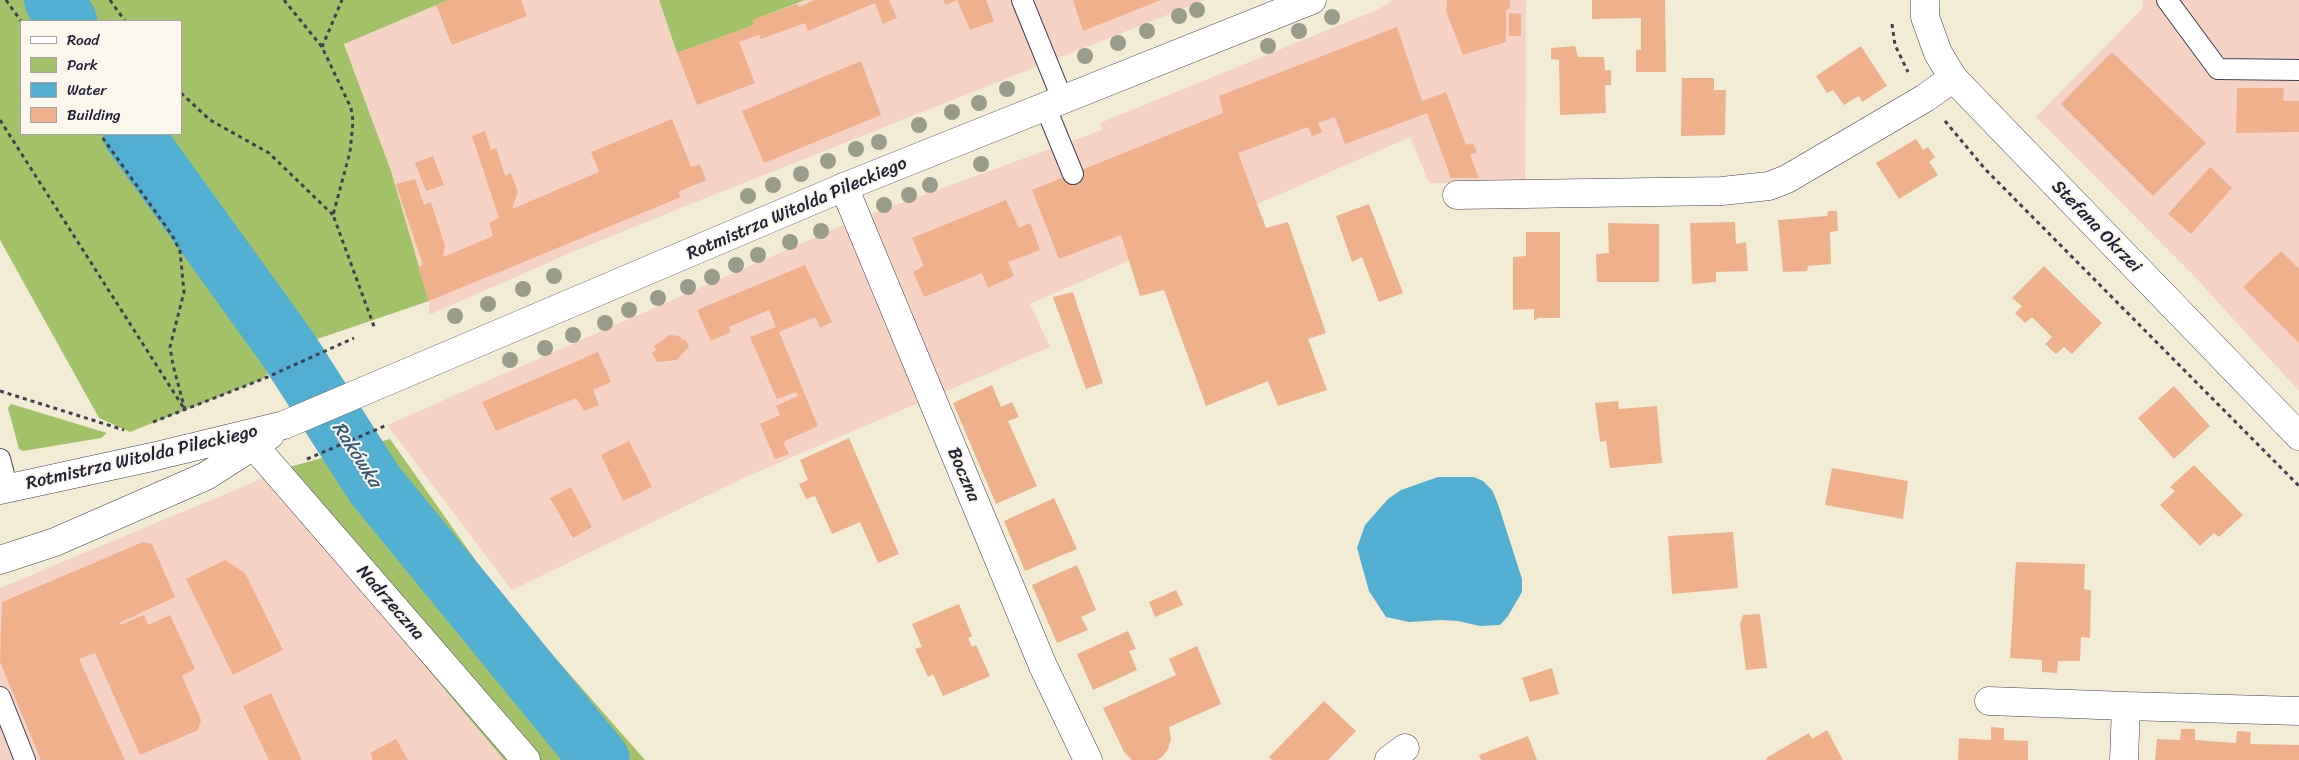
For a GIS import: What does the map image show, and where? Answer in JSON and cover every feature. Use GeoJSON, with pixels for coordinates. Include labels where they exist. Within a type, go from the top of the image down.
{"type":"FeatureCollection","features":[{"type":"Feature","properties":{"kind":"street","name":"Rotmistrza Witolda Pileckiego"},"geometry":{"type":"LineString","coordinates":[[4,490],[284,425],[844,187],[1054,105],[1312,0]]}},
{"type":"Feature","properties":{"kind":"street","name":"Stefana Okrzei"},"geometry":{"type":"LineString","coordinates":[[1925,0],[1925,17],[1938,53],[1954,78],[2299,436]]}},
{"type":"Feature","properties":{"kind":"street"},"geometry":{"type":"LineString","coordinates":[[1457,195],[1722,192],[1769,186],[1787,178],[1925,98],[1954,78]]}},
{"type":"Feature","properties":{"kind":"street","name":"Boczna"},"geometry":{"type":"LineString","coordinates":[[844,187],[1043,666],[1088,760]]}},
{"type":"Feature","properties":{"kind":"street","name":"Rotmistrza Witolda Pileckiego"},"geometry":{"type":"LineString","coordinates":[[0,560],[55,542],[206,476],[255,447],[284,425]]}},
{"type":"Feature","properties":{"kind":"street","name":"Nadrzeczna"},"geometry":{"type":"LineString","coordinates":[[255,447],[526,760]]}},
{"type":"Feature","properties":{"kind":"street"},"geometry":{"type":"LineString","coordinates":[[1989,701],[2299,711]]}},
{"type":"Feature","properties":{"kind":"street"},"geometry":{"type":"LineString","coordinates":[[2124,760],[2126,706]]}},
{"type":"Feature","properties":{"kind":"lane"},"geometry":{"type":"LineString","coordinates":[[1022,0],[1074,174]]}},
{"type":"Feature","properties":{"kind":"lane"},"geometry":{"type":"LineString","coordinates":[[2167,0],[2218,69],[2299,70]]}},
{"type":"Feature","properties":{"kind":"lane"},"geometry":{"type":"LineString","coordinates":[[0,459],[4,490]]}},
{"type":"Feature","properties":{"kind":"lane"},"geometry":{"type":"LineString","coordinates":[[0,697],[25,760]]}},
{"type":"Feature","properties":{"kind":"path"},"geometry":{"type":"LineString","coordinates":[[6,0],[20,21]]}},
{"type":"Feature","properties":{"kind":"path"},"geometry":{"type":"LineString","coordinates":[[110,0],[124,20]]}},
{"type":"Feature","properties":{"kind":"path"},"geometry":{"type":"LineString","coordinates":[[284,0],[322,48],[351,108],[354,120],[350,152],[333,215]]}},
{"type":"Feature","properties":{"kind":"path"},"geometry":{"type":"LineString","coordinates":[[322,48],[342,0]]}},
{"type":"Feature","properties":{"kind":"path"},"geometry":{"type":"LineString","coordinates":[[182,94],[210,120],[269,153],[333,215],[375,329]]}},
{"type":"Feature","properties":{"kind":"path"},"geometry":{"type":"LineString","coordinates":[[0,120],[185,410]]}},
{"type":"Feature","properties":{"kind":"path"},"geometry":{"type":"LineString","coordinates":[[1944,120],[1985,169],[2299,486]]}},
{"type":"Feature","properties":{"kind":"path"},"geometry":{"type":"LineString","coordinates":[[101,135],[172,235],[180,251],[184,292],[170,347],[185,410]]}},
{"type":"Feature","properties":{"kind":"path"},"geometry":{"type":"LineString","coordinates":[[148,424],[263,378],[354,338]]}},
{"type":"Feature","properties":{"kind":"path"},"geometry":{"type":"LineString","coordinates":[[0,391],[130,432],[121,435]]}},
{"type":"Feature","properties":{"kind":"path"},"geometry":{"type":"LineString","coordinates":[[300,462],[387,425]]}},
{"type":"Feature","properties":{"kind":"shaded area"},"geometry":{"type":"Polygon","coordinates":[[[448,0],[659,0],[677,53],[754,25],[752,20],[805,0],[1205,0],[577,250],[429,315],[429,301],[391,171],[344,43],[448,0]]]}},
{"type":"Feature","properties":{"kind":"shaded area"},"geometry":{"type":"Polygon","coordinates":[[[1393,0],[1526,0],[1525,184],[1429,183],[1410,137],[1030,304],[1050,347],[748,476],[512,590],[387,425],[857,219],[1102,130],[1100,123],[1379,9],[1393,0]]]}},
{"type":"Feature","properties":{"kind":"shaded area"},"geometry":{"type":"Polygon","coordinates":[[[2143,0],[2299,0],[2299,391],[2194,276],[2036,117],[2142,9],[2143,0]]]}},
{"type":"Feature","properties":{"kind":"shaded area"},"geometry":{"type":"Polygon","coordinates":[[[266,477],[504,760],[0,760],[0,588],[266,477]]]}},
{"type":"Feature","properties":{"kind":"green space"},"geometry":{"type":"Polygon","coordinates":[[[0,0],[448,0],[344,44],[391,171],[429,301],[288,349],[263,379],[130,432],[99,418],[0,240],[0,0]]]}},
{"type":"Feature","properties":{"kind":"green space"},"geometry":{"type":"Polygon","coordinates":[[[659,0],[805,0],[753,20],[754,25],[677,53],[659,0]]]}},
{"type":"Feature","properties":{"kind":"green space"},"geometry":{"type":"Polygon","coordinates":[[[11,404],[107,433],[101,438],[23,451],[19,449],[8,408],[11,404]]]}},
{"type":"Feature","properties":{"kind":"green space"},"geometry":{"type":"Polygon","coordinates":[[[390,439],[500,595],[645,760],[504,760],[266,477],[275,471],[390,439]]]}},
{"type":"Feature","properties":{"kind":"water"},"geometry":{"type":"Polygon","coordinates":[[[1438,477],[1474,477],[1483,481],[1492,490],[1498,504],[1522,579],[1522,592],[1508,616],[1500,625],[1480,626],[1458,621],[1442,620],[1409,622],[1386,617],[1369,591],[1357,548],[1365,525],[1388,499],[1401,490],[1438,477]]]}},
{"type":"Feature","properties":{"kind":"building"},"geometry":{"type":"Polygon","coordinates":[[[448,0],[521,0],[527,16],[452,45],[436,5],[448,0]]]}},
{"type":"Feature","properties":{"kind":"building"},"geometry":{"type":"Polygon","coordinates":[[[815,0],[889,0],[897,18],[883,24],[875,3],[808,31],[805,23],[761,39],[759,35],[739,42],[755,83],[697,105],[677,53],[754,25],[752,20],[797,4],[799,7],[815,0]]]}},
{"type":"Feature","properties":{"kind":"building"},"geometry":{"type":"Polygon","coordinates":[[[943,0],[957,0],[946,5],[943,0]]]}},
{"type":"Feature","properties":{"kind":"building"},"geometry":{"type":"Polygon","coordinates":[[[957,0],[986,0],[994,21],[970,30],[957,0]]]}},
{"type":"Feature","properties":{"kind":"building"},"geometry":{"type":"Polygon","coordinates":[[[1073,0],[1161,0],[1083,31],[1073,0]]]}},
{"type":"Feature","properties":{"kind":"building"},"geometry":{"type":"Polygon","coordinates":[[[1447,0],[1510,0],[1510,8],[1506,10],[1506,42],[1463,55],[1446,11],[1447,0]]]}},
{"type":"Feature","properties":{"kind":"building"},"geometry":{"type":"Polygon","coordinates":[[[1592,0],[1665,0],[1666,72],[1636,72],[1636,50],[1641,50],[1641,18],[1592,19],[1592,0]]]}},
{"type":"Feature","properties":{"kind":"building"},"geometry":{"type":"Polygon","coordinates":[[[1509,13],[1521,14],[1521,36],[1509,36],[1509,13]]]}},
{"type":"Feature","properties":{"kind":"building"},"geometry":{"type":"Polygon","coordinates":[[[1397,27],[1422,101],[1446,92],[1466,145],[1473,143],[1477,152],[1470,155],[1479,178],[1451,178],[1427,113],[1345,144],[1335,117],[1318,123],[1322,132],[1312,136],[1308,127],[1238,153],[1266,228],[1288,222],[1326,333],[1308,339],[1327,390],[1278,406],[1268,381],[1206,406],[1164,290],[1140,296],[1121,235],[1059,259],[1032,190],[1223,113],[1219,96],[1397,27]]]}},
{"type":"Feature","properties":{"kind":"building"},"geometry":{"type":"Polygon","coordinates":[[[1575,46],[1578,57],[1604,57],[1605,70],[1611,70],[1611,85],[1605,85],[1606,113],[1560,115],[1559,60],[1551,59],[1551,48],[1575,46]]]}},
{"type":"Feature","properties":{"kind":"building"},"geometry":{"type":"Polygon","coordinates":[[[1861,46],[1887,86],[1862,102],[1859,96],[1844,105],[1833,90],[1827,93],[1816,76],[1861,46]]]}},
{"type":"Feature","properties":{"kind":"building"},"geometry":{"type":"Polygon","coordinates":[[[2112,52],[2206,143],[2153,196],[2061,104],[2112,52]]]}},
{"type":"Feature","properties":{"kind":"building"},"geometry":{"type":"Polygon","coordinates":[[[861,61],[881,115],[764,163],[742,111],[861,61]]]}},
{"type":"Feature","properties":{"kind":"building"},"geometry":{"type":"Polygon","coordinates":[[[1682,78],[1714,78],[1714,90],[1726,90],[1725,135],[1681,136],[1682,78]]]}},
{"type":"Feature","properties":{"kind":"building"},"geometry":{"type":"Polygon","coordinates":[[[2237,88],[2284,88],[2283,101],[2299,101],[2299,132],[2236,133],[2237,88]]]}},
{"type":"Feature","properties":{"kind":"building"},"geometry":{"type":"Polygon","coordinates":[[[672,119],[691,167],[700,164],[706,180],[678,192],[681,197],[429,301],[418,268],[423,265],[396,184],[415,179],[424,205],[431,202],[445,246],[443,257],[493,236],[489,223],[499,218],[472,136],[485,131],[491,150],[496,148],[505,176],[511,173],[518,192],[512,209],[599,172],[591,152],[672,119]]]}},
{"type":"Feature","properties":{"kind":"building"},"geometry":{"type":"Polygon","coordinates":[[[1916,139],[1923,150],[1928,147],[1935,157],[1929,162],[1938,175],[1899,199],[1876,163],[1916,139]]]}},
{"type":"Feature","properties":{"kind":"building"},"geometry":{"type":"Polygon","coordinates":[[[433,156],[444,185],[426,191],[415,163],[433,156]]]}},
{"type":"Feature","properties":{"kind":"building"},"geometry":{"type":"Polygon","coordinates":[[[2210,167],[2232,188],[2191,234],[2168,214],[2210,167]]]}},
{"type":"Feature","properties":{"kind":"building"},"geometry":{"type":"Polygon","coordinates":[[[1006,200],[1019,228],[1030,223],[1040,250],[1008,262],[1014,276],[988,288],[982,273],[924,297],[913,272],[924,266],[912,238],[1006,200]]]}},
{"type":"Feature","properties":{"kind":"building"},"geometry":{"type":"Polygon","coordinates":[[[1369,204],[1403,293],[1379,302],[1362,257],[1352,262],[1336,216],[1369,204]]]}},
{"type":"Feature","properties":{"kind":"building"},"geometry":{"type":"Polygon","coordinates":[[[1828,211],[1837,211],[1838,231],[1830,232],[1831,264],[1808,266],[1807,271],[1783,272],[1778,220],[1827,216],[1828,211]]]}},
{"type":"Feature","properties":{"kind":"building"},"geometry":{"type":"Polygon","coordinates":[[[1735,222],[1736,244],[1746,242],[1748,271],[1716,272],[1716,282],[1692,284],[1690,223],[1735,222]]]}},
{"type":"Feature","properties":{"kind":"building"},"geometry":{"type":"Polygon","coordinates":[[[1608,223],[1659,224],[1659,282],[1597,282],[1596,254],[1609,253],[1608,223]]]}},
{"type":"Feature","properties":{"kind":"building"},"geometry":{"type":"Polygon","coordinates":[[[1526,232],[1560,232],[1560,318],[1539,318],[1534,320],[1534,309],[1513,310],[1513,257],[1526,256],[1526,232]]]}},
{"type":"Feature","properties":{"kind":"building"},"geometry":{"type":"Polygon","coordinates":[[[2281,251],[2299,269],[2299,343],[2243,287],[2281,251]]]}},
{"type":"Feature","properties":{"kind":"building"},"geometry":{"type":"Polygon","coordinates":[[[805,265],[832,322],[820,328],[815,317],[779,332],[818,426],[783,442],[789,454],[775,459],[760,424],[780,415],[776,406],[798,396],[796,392],[777,399],[750,337],[776,327],[769,310],[729,327],[731,332],[711,341],[697,310],[805,265]]]}},
{"type":"Feature","properties":{"kind":"building"},"geometry":{"type":"Polygon","coordinates":[[[2044,266],[2102,323],[2072,354],[2064,347],[2056,354],[2045,344],[2052,337],[2032,317],[2025,323],[2015,313],[2022,306],[2012,298],[2044,266]]]}},
{"type":"Feature","properties":{"kind":"building"},"geometry":{"type":"Polygon","coordinates":[[[1073,292],[1103,383],[1086,389],[1053,297],[1073,292]]]}},
{"type":"Feature","properties":{"kind":"building"},"geometry":{"type":"Polygon","coordinates":[[[670,335],[680,336],[682,340],[685,339],[689,346],[677,360],[657,362],[652,353],[656,350],[654,346],[670,335]]]}},
{"type":"Feature","properties":{"kind":"building"},"geometry":{"type":"Polygon","coordinates":[[[598,352],[611,382],[593,390],[599,405],[584,411],[576,398],[496,431],[482,402],[598,352]]]}},
{"type":"Feature","properties":{"kind":"building"},"geometry":{"type":"Polygon","coordinates":[[[992,385],[1001,407],[1012,402],[1019,417],[1008,421],[1037,486],[996,504],[953,403],[992,385]]]}},
{"type":"Feature","properties":{"kind":"building"},"geometry":{"type":"Polygon","coordinates":[[[2174,386],[2210,426],[2174,459],[2138,418],[2174,386]]]}},
{"type":"Feature","properties":{"kind":"building"},"geometry":{"type":"Polygon","coordinates":[[[1618,401],[1619,409],[1657,406],[1662,463],[1610,468],[1606,441],[1600,442],[1595,403],[1618,401]]]}},
{"type":"Feature","properties":{"kind":"building"},"geometry":{"type":"Polygon","coordinates":[[[849,438],[899,554],[878,563],[860,522],[832,534],[815,496],[806,499],[799,484],[808,480],[800,460],[849,438]]]}},
{"type":"Feature","properties":{"kind":"building"},"geometry":{"type":"Polygon","coordinates":[[[629,441],[652,487],[623,501],[601,455],[629,441]]]}},
{"type":"Feature","properties":{"kind":"building"},"geometry":{"type":"Polygon","coordinates":[[[2194,465],[2243,515],[2219,537],[2214,533],[2200,546],[2160,505],[2175,491],[2170,487],[2194,465]]]}},
{"type":"Feature","properties":{"kind":"building"},"geometry":{"type":"Polygon","coordinates":[[[1832,468],[1908,481],[1903,519],[1825,505],[1832,468]]]}},
{"type":"Feature","properties":{"kind":"building"},"geometry":{"type":"Polygon","coordinates":[[[571,487],[592,527],[573,538],[550,498],[571,487]]]}},
{"type":"Feature","properties":{"kind":"building"},"geometry":{"type":"Polygon","coordinates":[[[1054,498],[1077,549],[1025,571],[1004,521],[1054,498]]]}},
{"type":"Feature","properties":{"kind":"building"},"geometry":{"type":"Polygon","coordinates":[[[1733,532],[1738,588],[1672,594],[1668,536],[1733,532]]]}},
{"type":"Feature","properties":{"kind":"building"},"geometry":{"type":"Polygon","coordinates":[[[143,542],[152,544],[175,597],[119,623],[120,625],[144,615],[148,625],[170,615],[195,669],[182,676],[201,720],[198,730],[140,755],[95,653],[79,659],[125,760],[41,760],[0,662],[2,602],[143,542]]]}},
{"type":"Feature","properties":{"kind":"building"},"geometry":{"type":"Polygon","coordinates":[[[225,560],[245,573],[283,650],[233,675],[186,579],[225,560]]]}},
{"type":"Feature","properties":{"kind":"building"},"geometry":{"type":"Polygon","coordinates":[[[2016,562],[2085,564],[2084,589],[2091,590],[2090,638],[2081,637],[2080,661],[2058,661],[2057,673],[2042,672],[2042,660],[2010,658],[2016,562]]]}},
{"type":"Feature","properties":{"kind":"building"},"geometry":{"type":"Polygon","coordinates":[[[1077,565],[1096,610],[1081,617],[1088,630],[1057,643],[1032,585],[1077,565]]]}},
{"type":"Feature","properties":{"kind":"building"},"geometry":{"type":"Polygon","coordinates":[[[1176,590],[1183,605],[1155,617],[1149,602],[1176,590]]]}},
{"type":"Feature","properties":{"kind":"building"},"geometry":{"type":"Polygon","coordinates":[[[959,604],[972,636],[968,638],[972,647],[976,645],[990,676],[943,696],[933,674],[928,677],[915,649],[922,647],[912,624],[959,604]]]}},
{"type":"Feature","properties":{"kind":"building"},"geometry":{"type":"Polygon","coordinates":[[[1760,614],[1767,668],[1746,670],[1740,624],[1743,615],[1760,614]]]}},
{"type":"Feature","properties":{"kind":"building"},"geometry":{"type":"Polygon","coordinates":[[[1128,631],[1136,649],[1129,651],[1137,670],[1093,690],[1077,654],[1128,631]]]}},
{"type":"Feature","properties":{"kind":"building"},"geometry":{"type":"Polygon","coordinates":[[[1197,646],[1221,704],[1169,727],[1171,739],[1168,749],[1157,760],[1132,760],[1124,752],[1103,708],[1176,675],[1169,659],[1197,646]]]}},
{"type":"Feature","properties":{"kind":"building"},"geometry":{"type":"Polygon","coordinates":[[[1552,668],[1559,694],[1530,702],[1522,678],[1552,668]]]}},
{"type":"Feature","properties":{"kind":"building"},"geometry":{"type":"Polygon","coordinates":[[[271,693],[302,760],[269,760],[243,706],[271,693]]]}},
{"type":"Feature","properties":{"kind":"building"},"geometry":{"type":"Polygon","coordinates":[[[1324,701],[1356,731],[1328,760],[1272,760],[1269,757],[1324,701]]]}},
{"type":"Feature","properties":{"kind":"building"},"geometry":{"type":"Polygon","coordinates":[[[1991,727],[2004,728],[2004,740],[2028,741],[2028,760],[1958,760],[1959,738],[1991,740],[1991,727]]]}},
{"type":"Feature","properties":{"kind":"building"},"geometry":{"type":"Polygon","coordinates":[[[2181,729],[2195,729],[2195,740],[2236,743],[2237,731],[2251,732],[2250,744],[2299,745],[2299,760],[2155,760],[2157,739],[2180,740],[2181,729]]]}},
{"type":"Feature","properties":{"kind":"building"},"geometry":{"type":"Polygon","coordinates":[[[1827,730],[1843,760],[1767,760],[1766,758],[1809,733],[1812,739],[1827,730]]]}},
{"type":"Feature","properties":{"kind":"building"},"geometry":{"type":"Polygon","coordinates":[[[1528,736],[1537,760],[1481,760],[1479,755],[1528,736]]]}},
{"type":"Feature","properties":{"kind":"building"},"geometry":{"type":"Polygon","coordinates":[[[396,739],[408,760],[373,760],[370,753],[396,739]]]}},
{"type":"Feature","properties":{"kind":"waterway","name":"Rakówka"},"geometry":{"type":"LineString","coordinates":[[54,0],[66,20]]}},
{"type":"Feature","properties":{"kind":"waterway","name":"Rakówka"},"geometry":{"type":"LineString","coordinates":[[134,135],[288,349],[375,485],[600,760]]}}]}
